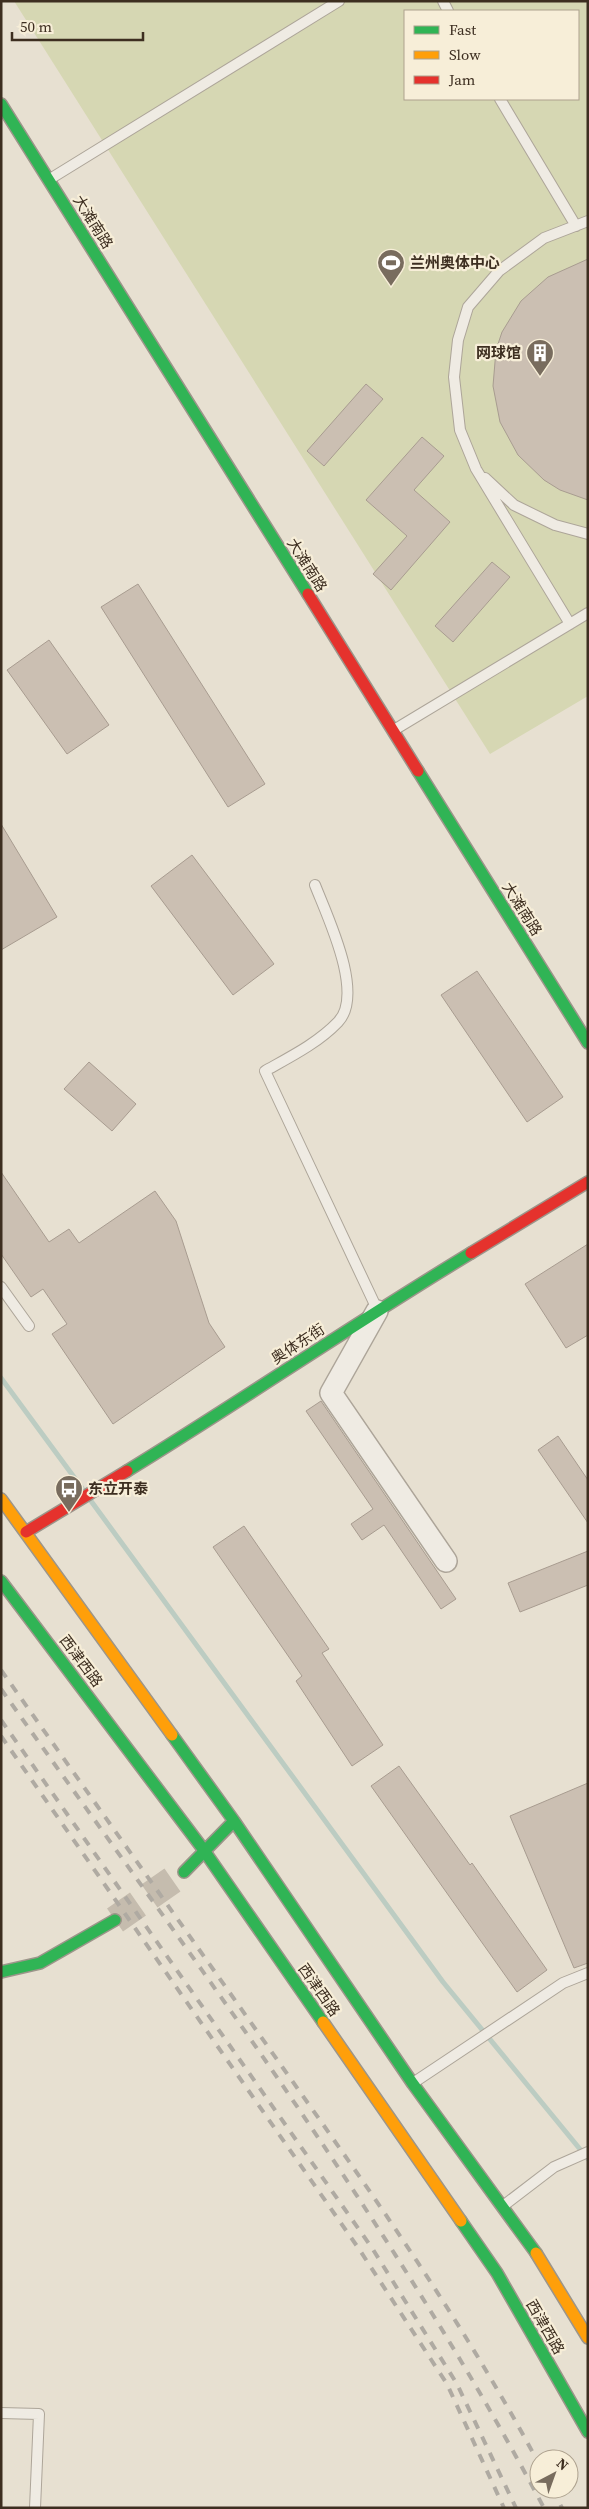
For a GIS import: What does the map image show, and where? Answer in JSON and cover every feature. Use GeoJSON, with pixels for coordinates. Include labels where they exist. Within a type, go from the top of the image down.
{"type":"FeatureCollection","features":[{"type":"Feature","properties":{"kind":"main road","name":"大滩南路"},"geometry":{"type":"LineString","coordinates":[[1,104],[588,1044]]}},
{"type":"Feature","properties":{"kind":"main road","name":"奥体东街"},"geometry":{"type":"LineString","coordinates":[[26,1532],[55,1512],[189,1433],[377,1310],[588,1182]]}},
{"type":"Feature","properties":{"kind":"main road","name":"西津西路"},"geometry":{"type":"LineString","coordinates":[[1,1499],[234,1821],[413,2084],[543,2263],[588,2338]]}},
{"type":"Feature","properties":{"kind":"main road","name":"西津西路"},"geometry":{"type":"LineString","coordinates":[[1,1580],[203,1849],[497,2272],[588,2432]]}},
{"type":"Feature","properties":{"kind":"main road"},"geometry":{"type":"LineString","coordinates":[[184,1872],[203,1849],[234,1821]]}},
{"type":"Feature","properties":{"kind":"main road"},"geometry":{"type":"LineString","coordinates":[[1,1972],[40,1962],[115,1920]]}},
{"type":"Feature","properties":{"kind":"street"},"geometry":{"type":"LineString","coordinates":[[377,1310],[331,1393],[446,1561]]}},
{"type":"Feature","properties":{"kind":"lane"},"geometry":{"type":"LineString","coordinates":[[48,180],[339,1]]}},
{"type":"Feature","properties":{"kind":"lane"},"geometry":{"type":"LineString","coordinates":[[501,100],[576,226]]}},
{"type":"Feature","properties":{"kind":"lane"},"geometry":{"type":"LineString","coordinates":[[570,624],[476,469],[460,430],[454,377],[458,340],[468,307],[499,271],[544,238],[588,221]]}},
{"type":"Feature","properties":{"kind":"lane"},"geometry":{"type":"LineString","coordinates":[[476,469],[514,505],[555,525],[588,534]]}},
{"type":"Feature","properties":{"kind":"lane"},"geometry":{"type":"LineString","coordinates":[[393,730],[588,614]]}},
{"type":"Feature","properties":{"kind":"lane"},"geometry":{"type":"LineString","coordinates":[[315,884],[344,962],[349,994],[340,1021],[310,1045],[265,1071],[377,1310]]}},
{"type":"Feature","properties":{"kind":"lane"},"geometry":{"type":"LineString","coordinates":[[1,1287],[29,1326]]}},
{"type":"Feature","properties":{"kind":"lane"},"geometry":{"type":"LineString","coordinates":[[413,2084],[563,1983],[588,1973]]}},
{"type":"Feature","properties":{"kind":"lane"},"geometry":{"type":"LineString","coordinates":[[502,2206],[554,2167],[588,2152]]}},
{"type":"Feature","properties":{"kind":"lane"},"geometry":{"type":"LineString","coordinates":[[1,2413],[39,2414],[35,2508]]}},
{"type":"Feature","properties":{"kind":"green space","name":"兰州奥体中心"},"geometry":{"type":"Polygon","coordinates":[[[14,1],[588,1],[588,696],[490,754],[14,1]]]}},
{"type":"Feature","properties":{"kind":"building","name":"网球馆"},"geometry":{"type":"Polygon","coordinates":[[[588,259],[588,500],[560,490],[544,480],[518,455],[500,422],[493,386],[496,350],[502,332],[521,301],[548,277],[588,259]]]}},
{"type":"Feature","properties":{"kind":"building"},"geometry":{"type":"Polygon","coordinates":[[[366,384],[383,399],[324,466],[307,451],[366,384]]]}},
{"type":"Feature","properties":{"kind":"building"},"geometry":{"type":"Polygon","coordinates":[[[422,437],[444,456],[414,490],[450,522],[391,590],[373,574],[407,536],[366,500],[422,437]]]}},
{"type":"Feature","properties":{"kind":"building"},"geometry":{"type":"Polygon","coordinates":[[[492,562],[510,577],[453,642],[435,626],[492,562]]]}},
{"type":"Feature","properties":{"kind":"building"},"geometry":{"type":"Polygon","coordinates":[[[138,584],[265,784],[228,807],[101,607],[138,584]]]}},
{"type":"Feature","properties":{"kind":"building"},"geometry":{"type":"Polygon","coordinates":[[[49,640],[109,725],[67,754],[7,670],[49,640]]]}},
{"type":"Feature","properties":{"kind":"building"},"geometry":{"type":"Polygon","coordinates":[[[1,824],[57,917],[1,950],[1,824]]]}},
{"type":"Feature","properties":{"kind":"building"},"geometry":{"type":"Polygon","coordinates":[[[192,855],[274,964],[233,995],[151,886],[192,855]]]}},
{"type":"Feature","properties":{"kind":"building"},"geometry":{"type":"Polygon","coordinates":[[[477,971],[563,1097],[527,1122],[441,995],[477,971]]]}},
{"type":"Feature","properties":{"kind":"building"},"geometry":{"type":"Polygon","coordinates":[[[89,1062],[136,1104],[112,1131],[64,1089],[89,1062]]]}},
{"type":"Feature","properties":{"kind":"building"},"geometry":{"type":"Polygon","coordinates":[[[1,1172],[49,1242],[69,1229],[79,1243],[155,1191],[176,1221],[209,1323],[225,1347],[113,1424],[52,1334],[67,1324],[43,1289],[31,1297],[1,1254],[1,1172]]]}},
{"type":"Feature","properties":{"kind":"building"},"geometry":{"type":"Polygon","coordinates":[[[588,1244],[588,1335],[566,1348],[525,1284],[588,1244]]]}},
{"type":"Feature","properties":{"kind":"building"},"geometry":{"type":"Polygon","coordinates":[[[321,1401],[456,1599],[441,1609],[384,1525],[362,1540],[351,1524],[373,1509],[306,1411],[321,1401]]]}},
{"type":"Feature","properties":{"kind":"building"},"geometry":{"type":"Polygon","coordinates":[[[558,1436],[588,1480],[588,1523],[538,1450],[558,1436]]]}},
{"type":"Feature","properties":{"kind":"building"},"geometry":{"type":"Polygon","coordinates":[[[244,1526],[329,1649],[322,1653],[383,1745],[352,1766],[296,1681],[302,1676],[213,1547],[244,1526]]]}},
{"type":"Feature","properties":{"kind":"building"},"geometry":{"type":"Polygon","coordinates":[[[588,1551],[588,1585],[520,1612],[508,1583],[588,1551]]]}},
{"type":"Feature","properties":{"kind":"building"},"geometry":{"type":"Polygon","coordinates":[[[399,1766],[470,1865],[472,1863],[547,1970],[517,1992],[371,1786],[399,1766]]]}},
{"type":"Feature","properties":{"kind":"building"},"geometry":{"type":"Polygon","coordinates":[[[588,1783],[588,1963],[574,1968],[510,1816],[588,1783]]]}},
{"type":"Feature","properties":{"kind":"waterway"},"geometry":{"type":"LineString","coordinates":[[1,1378],[82,1488]]}},
{"type":"Feature","properties":{"kind":"waterway"},"geometry":{"type":"LineString","coordinates":[[91,1501],[443,1982],[588,2159]]}},
{"type":"Feature","properties":{"kind":"tunnel"},"geometry":{"type":"LineString","coordinates":[[115,1920],[184,1872]]}},
{"type":"Feature","properties":{"kind":"railway"},"geometry":{"type":"LineString","coordinates":[[1,1670],[384,2213],[481,2361],[531,2449]]}},
{"type":"Feature","properties":{"kind":"railway"},"geometry":{"type":"LineString","coordinates":[[1,1689],[286,2090],[354,2192],[421,2295],[484,2400],[544,2508]]}},
{"type":"Feature","properties":{"kind":"railway"},"geometry":{"type":"LineString","coordinates":[[1,1720],[372,2248],[457,2384],[516,2508]]}},
{"type":"Feature","properties":{"kind":"railway"},"geometry":{"type":"LineString","coordinates":[[1,1736],[359,2249],[447,2384],[504,2508]]}},
{"type":"Feature","properties":{"kind":"railway"},"geometry":{"type":"LineString","coordinates":[[557,2499],[562,2508]]}},
{"type":"Feature","properties":{"kind":"traffic: fast"},"geometry":{"type":"LineString","coordinates":[[1,104],[308,594]]}},
{"type":"Feature","properties":{"kind":"traffic: fast"},"geometry":{"type":"LineString","coordinates":[[418,771],[588,1043]]}},
{"type":"Feature","properties":{"kind":"traffic: fast"},"geometry":{"type":"LineString","coordinates":[[127,1471],[471,1253]]}},
{"type":"Feature","properties":{"kind":"traffic: fast"},"geometry":{"type":"LineString","coordinates":[[1,1581],[203,1849],[323,2022]]}},
{"type":"Feature","properties":{"kind":"traffic: fast"},"geometry":{"type":"LineString","coordinates":[[172,1735],[234,1821],[413,2084],[536,2253]]}},
{"type":"Feature","properties":{"kind":"traffic: fast"},"geometry":{"type":"LineString","coordinates":[[184,1872],[234,1821]]}},
{"type":"Feature","properties":{"kind":"traffic: fast"},"geometry":{"type":"LineString","coordinates":[[1,1972],[40,1963],[115,1920]]}},
{"type":"Feature","properties":{"kind":"traffic: fast"},"geometry":{"type":"LineString","coordinates":[[461,2221],[497,2273],[588,2432]]}},
{"type":"Feature","properties":{"kind":"traffic: slow"},"geometry":{"type":"LineString","coordinates":[[1,1499],[172,1735]]}},
{"type":"Feature","properties":{"kind":"traffic: slow"},"geometry":{"type":"LineString","coordinates":[[323,2022],[461,2221]]}},
{"type":"Feature","properties":{"kind":"traffic: slow"},"geometry":{"type":"LineString","coordinates":[[536,2253],[588,2338]]}},
{"type":"Feature","properties":{"kind":"traffic: jam"},"geometry":{"type":"LineString","coordinates":[[308,594],[418,771]]}},
{"type":"Feature","properties":{"kind":"traffic: jam"},"geometry":{"type":"LineString","coordinates":[[471,1253],[588,1182]]}},
{"type":"Feature","properties":{"kind":"traffic: jam"},"geometry":{"type":"LineString","coordinates":[[26,1532],[127,1471]]}},
{"type":"Feature","properties":{"kind":"place","name":"兰州奥体中心"},"geometry":{"type":"Point","coordinates":[391,287]}},
{"type":"Feature","properties":{"kind":"place","name":"网球馆"},"geometry":{"type":"Point","coordinates":[540,377]}},
{"type":"Feature","properties":{"kind":"place","name":"东立开泰"},"geometry":{"type":"Point","coordinates":[69,1513]}}]}
